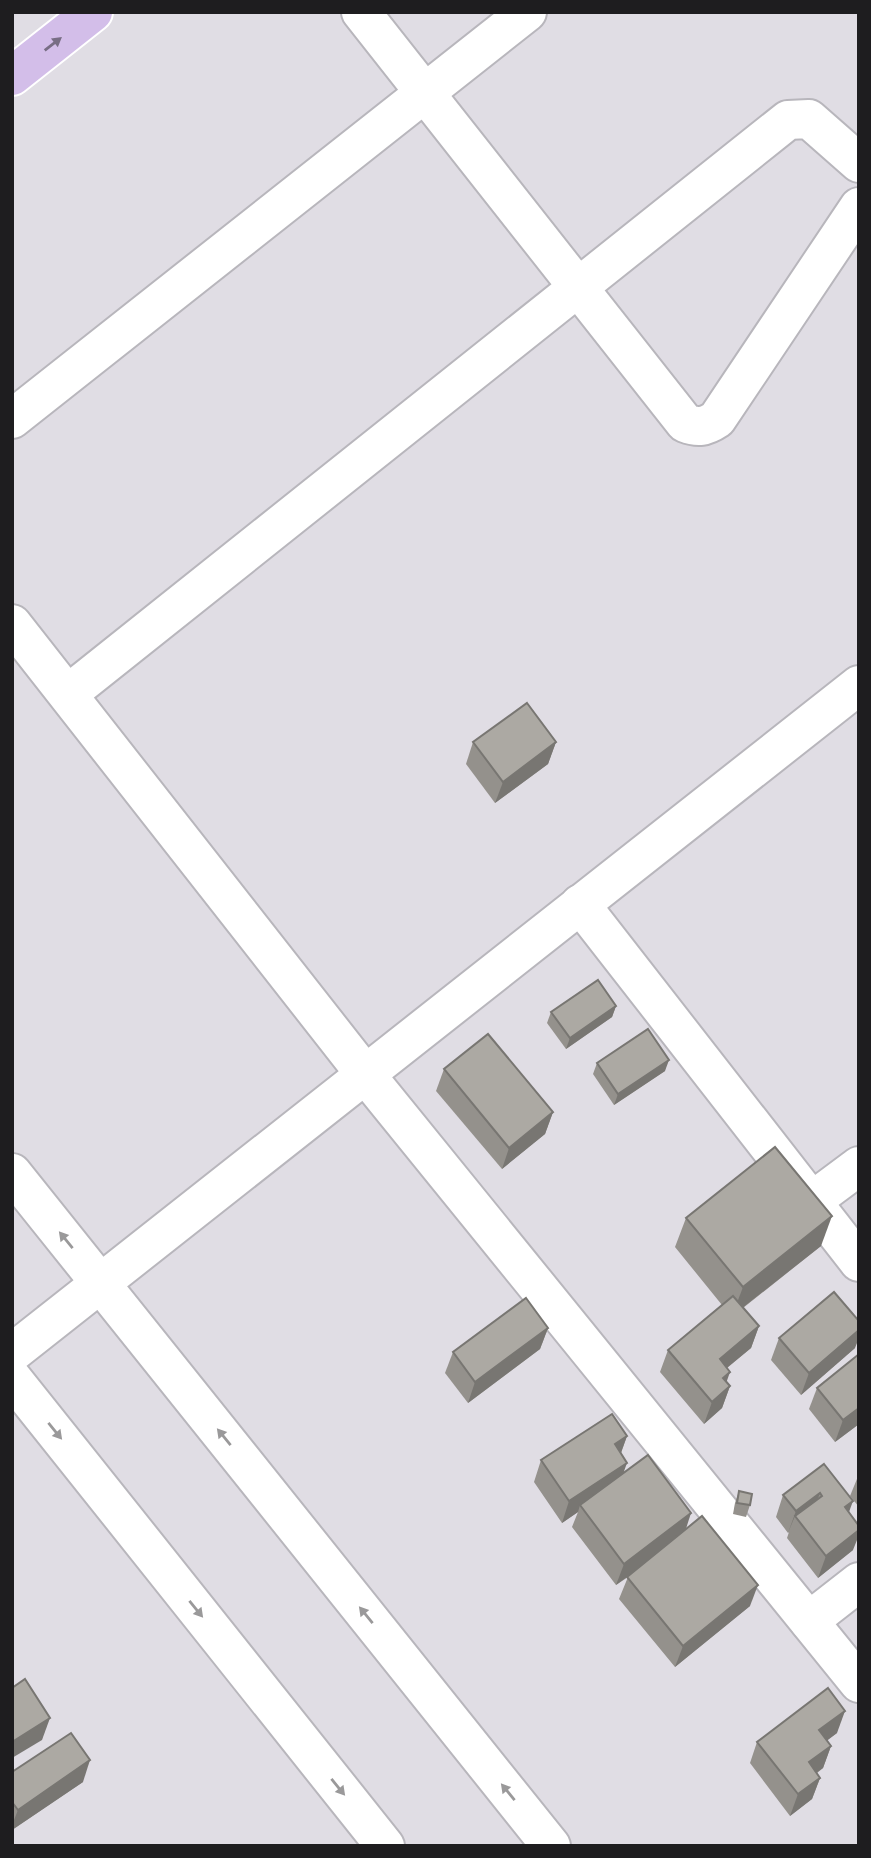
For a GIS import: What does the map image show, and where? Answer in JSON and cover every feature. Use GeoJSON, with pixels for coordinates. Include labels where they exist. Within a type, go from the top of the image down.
{"type":"FeatureCollection","features":[{"type":"Feature","properties":{"kind":"main road"},"geometry":{"type":"LineString","coordinates":[[12,76],[93,12]]}},
{"type":"Feature","properties":{"kind":"street"},"geometry":{"type":"LineString","coordinates":[[361,12],[685,423],[696,427],[707,426],[717,419],[859,207]]}},
{"type":"Feature","properties":{"kind":"street"},"geometry":{"type":"LineString","coordinates":[[12,419],[527,12]]}},
{"type":"Feature","properties":{"kind":"street"},"geometry":{"type":"LineString","coordinates":[[68,694],[788,120],[809,119],[859,163]]}},
{"type":"Feature","properties":{"kind":"street"},"geometry":{"type":"LineString","coordinates":[[12,624],[365,1074],[859,1683]]}},
{"type":"Feature","properties":{"kind":"street"},"geometry":{"type":"LineString","coordinates":[[12,1353],[859,685]]}},
{"type":"Feature","properties":{"kind":"street"},"geometry":{"type":"LineString","coordinates":[[580,904],[859,1262]]}},
{"type":"Feature","properties":{"kind":"street"},"geometry":{"type":"LineString","coordinates":[[812,1201],[859,1166]]}},
{"type":"Feature","properties":{"kind":"street"},"geometry":{"type":"LineString","coordinates":[[12,1173],[551,1846]]}},
{"type":"Feature","properties":{"kind":"street"},"geometry":{"type":"LineString","coordinates":[[12,1378],[385,1846]]}},
{"type":"Feature","properties":{"kind":"street"},"geometry":{"type":"LineString","coordinates":[[809,1621],[859,1582]]}},
{"type":"Feature","properties":{"kind":"building"},"geometry":{"type":"Polygon","coordinates":[[[527,703],[556,742],[503,782],[473,742],[527,703]]]}},
{"type":"Feature","properties":{"kind":"building"},"geometry":{"type":"Polygon","coordinates":[[[598,980],[616,1006],[570,1038],[551,1012],[598,980]]]}},
{"type":"Feature","properties":{"kind":"building"},"geometry":{"type":"Polygon","coordinates":[[[648,1029],[669,1060],[618,1094],[597,1063],[648,1029]]]}},
{"type":"Feature","properties":{"kind":"building"},"geometry":{"type":"Polygon","coordinates":[[[488,1034],[553,1112],[509,1148],[444,1069],[488,1034]]]}},
{"type":"Feature","properties":{"kind":"building"},"geometry":{"type":"Polygon","coordinates":[[[775,1147],[832,1216],[743,1287],[686,1218],[775,1147]]]}},
{"type":"Feature","properties":{"kind":"building"},"geometry":{"type":"Polygon","coordinates":[[[834,1292],[859,1321],[859,1330],[809,1373],[779,1338],[834,1292]]]}},
{"type":"Feature","properties":{"kind":"building"},"geometry":{"type":"Polygon","coordinates":[[[733,1296],[759,1326],[720,1359],[730,1372],[723,1378],[730,1386],[712,1402],[668,1350],[733,1296]]]}},
{"type":"Feature","properties":{"kind":"building"},"geometry":{"type":"Polygon","coordinates":[[[526,1298],[548,1328],[475,1382],[453,1352],[526,1298]]]}},
{"type":"Feature","properties":{"kind":"building"},"geometry":{"type":"Polygon","coordinates":[[[859,1354],[859,1408],[843,1420],[817,1388],[859,1354]]]}},
{"type":"Feature","properties":{"kind":"building"},"geometry":{"type":"Polygon","coordinates":[[[612,1414],[627,1436],[615,1444],[627,1463],[569,1501],[541,1460],[612,1414]]]}},
{"type":"Feature","properties":{"kind":"building"},"geometry":{"type":"Polygon","coordinates":[[[648,1455],[691,1513],[624,1564],[580,1505],[648,1455]]]}},
{"type":"Feature","properties":{"kind":"building"},"geometry":{"type":"Polygon","coordinates":[[[824,1464],[853,1501],[845,1507],[859,1526],[859,1530],[826,1556],[795,1516],[822,1496],[820,1493],[796,1511],[783,1495],[824,1464]]]}},
{"type":"Feature","properties":{"kind":"building"},"geometry":{"type":"Polygon","coordinates":[[[739,1491],[752,1494],[750,1505],[737,1503],[739,1491]]]}},
{"type":"Feature","properties":{"kind":"building"},"geometry":{"type":"Polygon","coordinates":[[[702,1516],[758,1585],[683,1646],[627,1577],[702,1516]]]}},
{"type":"Feature","properties":{"kind":"building"},"geometry":{"type":"Polygon","coordinates":[[[25,1679],[50,1718],[12,1742],[12,1688],[25,1679]]]}},
{"type":"Feature","properties":{"kind":"building"},"geometry":{"type":"Polygon","coordinates":[[[828,1688],[845,1711],[819,1730],[831,1746],[809,1762],[820,1778],[798,1794],[757,1742],[828,1688]]]}},
{"type":"Feature","properties":{"kind":"building"},"geometry":{"type":"Polygon","coordinates":[[[71,1733],[90,1760],[18,1810],[12,1802],[12,1772],[71,1733]]]}}]}
